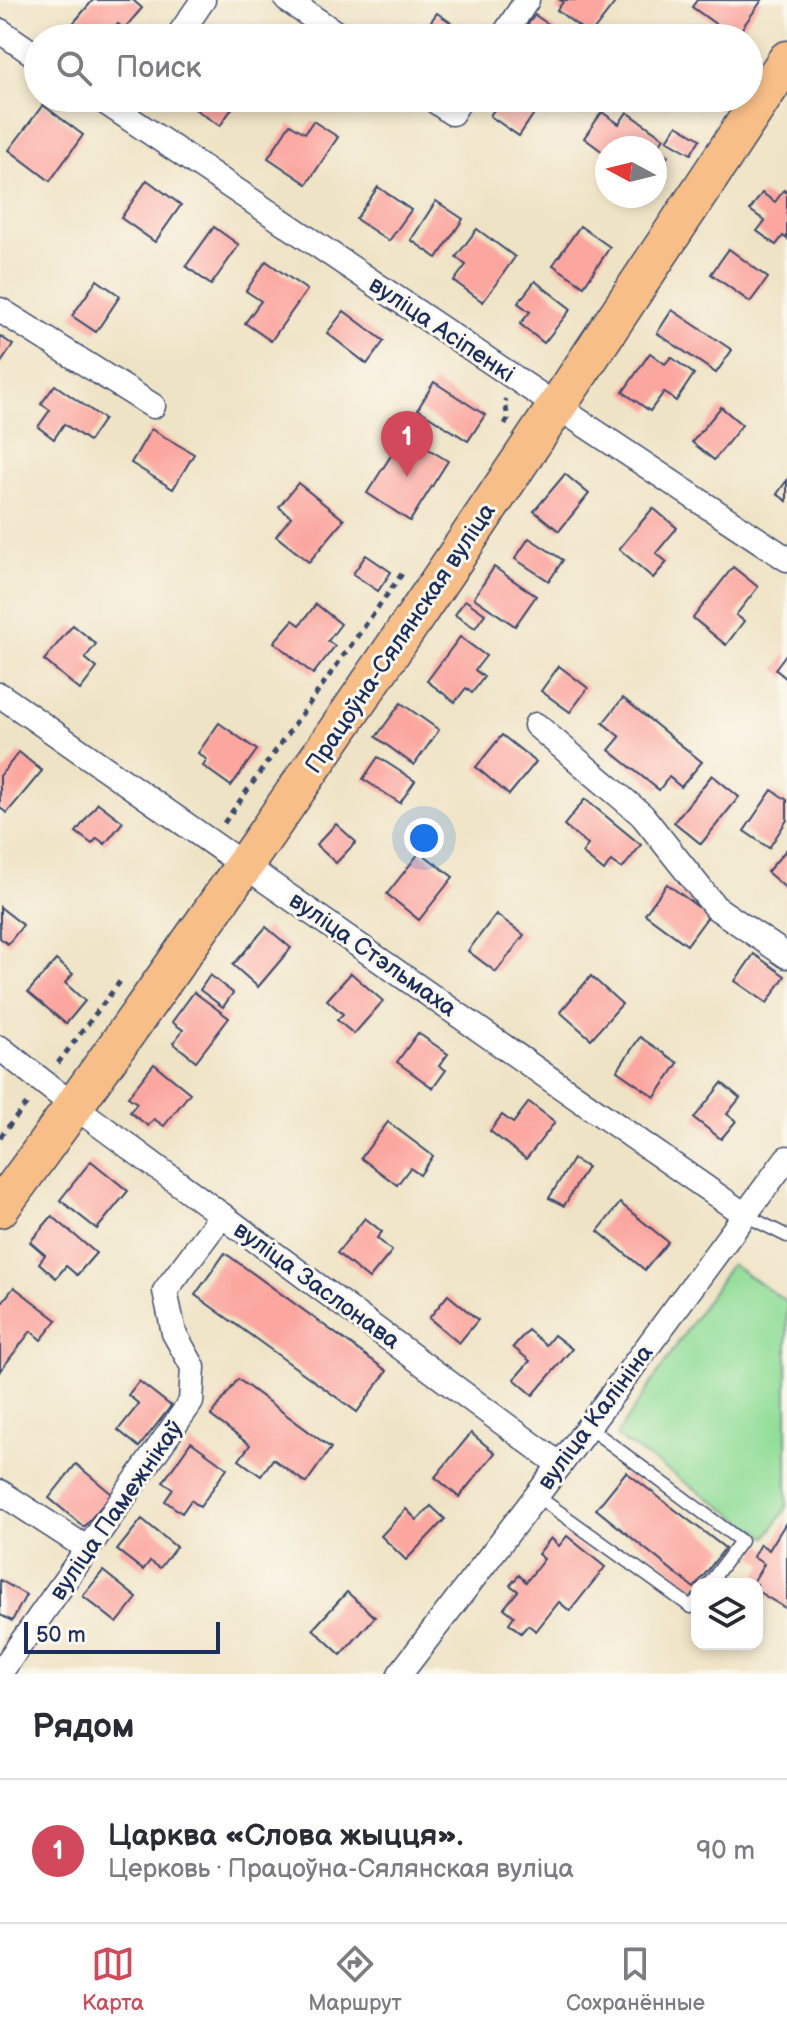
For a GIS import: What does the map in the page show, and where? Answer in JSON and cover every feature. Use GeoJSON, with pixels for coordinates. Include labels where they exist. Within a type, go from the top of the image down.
{"type":"FeatureCollection","features":[{"type":"Feature","properties":{"kind":"main road","name":"Працоўна-Сялянская вуліца"},"geometry":{"type":"LineString","coordinates":[[763,96],[787,60]]}},
{"type":"Feature","properties":{"kind":"main road","name":"Працоўна-Сялянская вуліца"},"geometry":{"type":"LineString","coordinates":[[0,1208],[244,865],[558,407],[753,112]]}},
{"type":"Feature","properties":{"kind":"street"},"geometry":{"type":"LineString","coordinates":[[187,24],[203,0]]}},
{"type":"Feature","properties":{"kind":"street"},"geometry":{"type":"LineString","coordinates":[[287,0],[322,24]]}},
{"type":"Feature","properties":{"kind":"street"},"geometry":{"type":"LineString","coordinates":[[511,24],[527,0]]}},
{"type":"Feature","properties":{"kind":"street"},"geometry":{"type":"LineString","coordinates":[[0,31],[24,47]]}},
{"type":"Feature","properties":{"kind":"street","name":"вуліца Асіпенкі"},"geometry":{"type":"LineString","coordinates":[[137,112],[518,381],[787,559]]}},
{"type":"Feature","properties":{"kind":"street"},"geometry":{"type":"LineString","coordinates":[[0,310],[153,406]]}},
{"type":"Feature","properties":{"kind":"street","name":"вуліца Стэльмаха"},"geometry":{"type":"LineString","coordinates":[[0,695],[745,1215]]}},
{"type":"Feature","properties":{"kind":"street"},"geometry":{"type":"LineString","coordinates":[[536,725],[642,815],[715,907],[787,956]]}},
{"type":"Feature","properties":{"kind":"street","name":"вуліца Заслонава"},"geometry":{"type":"LineString","coordinates":[[0,1048],[560,1465]]}},
{"type":"Feature","properties":{"kind":"street","name":"вуліца Калініна"},"geometry":{"type":"LineString","coordinates":[[400,1674],[537,1496],[787,1158]]}},
{"type":"Feature","properties":{"kind":"street","name":"вуліца Памежнікаў"},"geometry":{"type":"LineString","coordinates":[[0,1673],[191,1402],[193,1367],[174,1333],[165,1291],[222,1215]]}},
{"type":"Feature","properties":{"kind":"street"},"geometry":{"type":"LineString","coordinates":[[0,1492],[88,1549]]}},
{"type":"Feature","properties":{"kind":"lane"},"geometry":{"type":"LineString","coordinates":[[745,1215],[787,1236]]}},
{"type":"Feature","properties":{"kind":"lane"},"geometry":{"type":"LineString","coordinates":[[588,1427],[741,1541],[713,1578]]}},
{"type":"Feature","properties":{"kind":"lane"},"geometry":{"type":"LineString","coordinates":[[537,1496],[691,1607]]}},
{"type":"Feature","properties":{"kind":"path"},"geometry":{"type":"LineString","coordinates":[[500,431],[508,419],[505,402],[518,381]]}},
{"type":"Feature","properties":{"kind":"path"},"geometry":{"type":"LineString","coordinates":[[211,841],[409,565]]}},
{"type":"Feature","properties":{"kind":"path"},"geometry":{"type":"LineString","coordinates":[[0,1137],[130,969]]}},
{"type":"Feature","properties":{"kind":"green space"},"geometry":{"type":"Polygon","coordinates":[[[731,1264],[787,1302],[787,1507],[767,1537],[616,1436],[731,1264]]]}},
{"type":"Feature","properties":{"kind":"building"},"geometry":{"type":"Polygon","coordinates":[[[93,0],[133,0],[142,8],[128,24],[73,24],[93,0]]]}},
{"type":"Feature","properties":{"kind":"building"},"geometry":{"type":"Polygon","coordinates":[[[560,0],[617,0],[598,24],[575,24],[557,10],[563,2],[560,0]]]}},
{"type":"Feature","properties":{"kind":"building"},"geometry":{"type":"Polygon","coordinates":[[[697,0],[762,0],[745,24],[716,24],[692,7],[697,0]]]}},
{"type":"Feature","properties":{"kind":"building"},"geometry":{"type":"Polygon","coordinates":[[[437,13],[453,24],[429,24],[437,13]]]}},
{"type":"Feature","properties":{"kind":"building"},"geometry":{"type":"Polygon","coordinates":[[[535,15],[548,24],[528,24],[535,15]]]}},
{"type":"Feature","properties":{"kind":"building"},"geometry":{"type":"Polygon","coordinates":[[[38,112],[52,112],[83,135],[50,181],[9,150],[38,112]]]}},
{"type":"Feature","properties":{"kind":"building"},"geometry":{"type":"Polygon","coordinates":[[[200,112],[230,112],[220,126],[200,112]]]}},
{"type":"Feature","properties":{"kind":"building"},"geometry":{"type":"Polygon","coordinates":[[[492,112],[535,112],[519,136],[490,116],[492,112]]]}},
{"type":"Feature","properties":{"kind":"building"},"geometry":{"type":"Polygon","coordinates":[[[602,112],[619,124],[627,112],[661,136],[595,136],[595,146],[584,138],[602,112]]]}},
{"type":"Feature","properties":{"kind":"building"},"geometry":{"type":"Polygon","coordinates":[[[313,121],[338,137],[307,184],[268,158],[290,124],[305,133],[313,121]]]}},
{"type":"Feature","properties":{"kind":"building"},"geometry":{"type":"Polygon","coordinates":[[[677,125],[700,139],[691,154],[667,140],[677,125]]]}},
{"type":"Feature","properties":{"kind":"building"},"geometry":{"type":"Polygon","coordinates":[[[147,180],[181,205],[155,242],[121,218],[147,180]]]}},
{"type":"Feature","properties":{"kind":"building"},"geometry":{"type":"Polygon","coordinates":[[[378,187],[411,210],[389,241],[356,219],[378,187]]]}},
{"type":"Feature","properties":{"kind":"building"},"geometry":{"type":"Polygon","coordinates":[[[784,190],[787,193],[787,239],[783,236],[776,245],[757,231],[765,221],[750,210],[762,193],[775,202],[784,190]]]}},
{"type":"Feature","properties":{"kind":"building"},"geometry":{"type":"Polygon","coordinates":[[[436,201],[463,219],[437,258],[411,240],[436,201]]]}},
{"type":"Feature","properties":{"kind":"building"},"geometry":{"type":"Polygon","coordinates":[[[580,226],[610,247],[584,286],[553,265],[580,226]]]}},
{"type":"Feature","properties":{"kind":"building"},"geometry":{"type":"Polygon","coordinates":[[[214,227],[239,245],[211,285],[186,266],[214,227]]]}},
{"type":"Feature","properties":{"kind":"building"},"geometry":{"type":"Polygon","coordinates":[[[477,229],[515,257],[483,302],[454,281],[466,265],[456,257],[477,229]]]}},
{"type":"Feature","properties":{"kind":"building"},"geometry":{"type":"Polygon","coordinates":[[[729,249],[768,278],[750,302],[711,274],[729,249]]]}},
{"type":"Feature","properties":{"kind":"building"},"geometry":{"type":"Polygon","coordinates":[[[266,261],[307,290],[271,341],[245,323],[261,301],[246,291],[266,261]]]}},
{"type":"Feature","properties":{"kind":"building"},"geometry":{"type":"Polygon","coordinates":[[[97,280],[120,296],[96,332],[72,316],[97,280]]]}},
{"type":"Feature","properties":{"kind":"building"},"geometry":{"type":"Polygon","coordinates":[[[535,281],[571,309],[544,343],[520,324],[530,312],[518,303],[535,281]]]}},
{"type":"Feature","properties":{"kind":"building"},"geometry":{"type":"Polygon","coordinates":[[[672,310],[732,350],[716,373],[657,333],[672,310]]]}},
{"type":"Feature","properties":{"kind":"building"},"geometry":{"type":"Polygon","coordinates":[[[344,311],[384,341],[367,364],[327,333],[344,311]]]}},
{"type":"Feature","properties":{"kind":"building"},"geometry":{"type":"Polygon","coordinates":[[[0,336],[13,345],[0,364],[0,336]]]}},
{"type":"Feature","properties":{"kind":"building"},"geometry":{"type":"Polygon","coordinates":[[[650,353],[665,364],[671,357],[694,374],[676,401],[664,392],[650,411],[623,392],[650,353]]]}},
{"type":"Feature","properties":{"kind":"building"},"geometry":{"type":"Polygon","coordinates":[[[434,382],[485,415],[468,441],[418,409],[434,382]]]}},
{"type":"Feature","properties":{"kind":"building"},"geometry":{"type":"Polygon","coordinates":[[[55,385],[104,419],[89,441],[64,424],[54,439],[38,427],[50,410],[41,404],[55,385]]]}},
{"type":"Feature","properties":{"kind":"building"},"geometry":{"type":"Polygon","coordinates":[[[721,407],[742,425],[714,460],[692,442],[721,407]]]}},
{"type":"Feature","properties":{"kind":"building"},"geometry":{"type":"Polygon","coordinates":[[[151,429],[194,454],[173,489],[131,463],[151,429]]]}},
{"type":"Feature","properties":{"kind":"building"},"geometry":{"type":"Polygon","coordinates":[[[399,443],[415,453],[420,444],[448,461],[410,521],[367,493],[399,443]]]}},
{"type":"Feature","properties":{"kind":"building"},"geometry":{"type":"Polygon","coordinates":[[[565,474],[589,494],[559,531],[534,511],[565,474]]]}},
{"type":"Feature","properties":{"kind":"building"},"geometry":{"type":"Polygon","coordinates":[[[787,480],[787,501],[777,494],[787,480]]]}},
{"type":"Feature","properties":{"kind":"building"},"geometry":{"type":"Polygon","coordinates":[[[298,483],[344,520],[309,562],[276,536],[291,517],[279,507],[298,483]]]}},
{"type":"Feature","properties":{"kind":"building"},"geometry":{"type":"Polygon","coordinates":[[[653,508],[677,528],[656,553],[667,562],[653,578],[619,549],[653,508]]]}},
{"type":"Feature","properties":{"kind":"building"},"geometry":{"type":"Polygon","coordinates":[[[529,538],[563,560],[549,581],[515,559],[529,538]]]}},
{"type":"Feature","properties":{"kind":"building"},"geometry":{"type":"Polygon","coordinates":[[[366,555],[391,572],[378,591],[353,574],[366,555]]]}},
{"type":"Feature","properties":{"kind":"building"},"geometry":{"type":"Polygon","coordinates":[[[494,567],[536,596],[515,626],[474,598],[494,567]]]}},
{"type":"Feature","properties":{"kind":"building"},"geometry":{"type":"Polygon","coordinates":[[[733,567],[758,587],[736,615],[744,621],[726,645],[693,618],[733,567]]]}},
{"type":"Feature","properties":{"kind":"building"},"geometry":{"type":"Polygon","coordinates":[[[465,600],[485,614],[475,628],[455,615],[465,600]]]}},
{"type":"Feature","properties":{"kind":"building"},"geometry":{"type":"Polygon","coordinates":[[[316,604],[341,624],[328,641],[335,646],[313,674],[274,642],[293,620],[300,625],[316,604]]]}},
{"type":"Feature","properties":{"kind":"building"},"geometry":{"type":"Polygon","coordinates":[[[73,625],[96,644],[85,658],[97,668],[80,690],[44,660],[73,625]]]}},
{"type":"Feature","properties":{"kind":"building"},"geometry":{"type":"Polygon","coordinates":[[[460,637],[486,656],[475,670],[484,677],[472,693],[466,688],[455,702],[427,681],[460,637]]]}},
{"type":"Feature","properties":{"kind":"building"},"geometry":{"type":"Polygon","coordinates":[[[787,653],[787,679],[775,669],[787,653]]]}},
{"type":"Feature","properties":{"kind":"building"},"geometry":{"type":"Polygon","coordinates":[[[559,666],[588,688],[570,712],[541,691],[559,666]]]}},
{"type":"Feature","properties":{"kind":"building"},"geometry":{"type":"Polygon","coordinates":[[[623,698],[702,762],[681,787],[669,777],[659,790],[609,750],[620,737],[603,723],[623,698]]]}},
{"type":"Feature","properties":{"kind":"building"},"geometry":{"type":"Polygon","coordinates":[[[401,703],[439,730],[414,765],[376,737],[401,703]]]}},
{"type":"Feature","properties":{"kind":"building"},"geometry":{"type":"Polygon","coordinates":[[[219,723],[257,750],[231,786],[203,766],[207,760],[198,753],[219,723]]]}},
{"type":"Feature","properties":{"kind":"building"},"geometry":{"type":"Polygon","coordinates":[[[502,735],[536,762],[509,795],[476,767],[502,735]]]}},
{"type":"Feature","properties":{"kind":"building"},"geometry":{"type":"Polygon","coordinates":[[[19,752],[42,771],[7,813],[0,808],[0,776],[19,752]]]}},
{"type":"Feature","properties":{"kind":"building"},"geometry":{"type":"Polygon","coordinates":[[[378,757],[415,781],[400,803],[363,779],[378,757]]]}},
{"type":"Feature","properties":{"kind":"building"},"geometry":{"type":"Polygon","coordinates":[[[712,775],[739,797],[701,844],[674,822],[712,775]]]}},
{"type":"Feature","properties":{"kind":"building"},"geometry":{"type":"Polygon","coordinates":[[[772,790],[787,800],[787,820],[769,848],[744,831],[772,790]]]}},
{"type":"Feature","properties":{"kind":"building"},"geometry":{"type":"Polygon","coordinates":[[[585,799],[641,845],[622,869],[611,861],[604,871],[582,853],[588,845],[564,825],[585,799]]]}},
{"type":"Feature","properties":{"kind":"building"},"geometry":{"type":"Polygon","coordinates":[[[98,803],[123,822],[105,844],[97,838],[92,844],[76,832],[98,803]]]}},
{"type":"Feature","properties":{"kind":"building"},"geometry":{"type":"Polygon","coordinates":[[[336,824],[356,842],[336,863],[316,845],[336,824]]]}},
{"type":"Feature","properties":{"kind":"building"},"geometry":{"type":"Polygon","coordinates":[[[787,849],[787,889],[767,872],[787,849]]]}},
{"type":"Feature","properties":{"kind":"building"},"geometry":{"type":"Polygon","coordinates":[[[420,852],[453,877],[419,920],[387,894],[420,852]]]}},
{"type":"Feature","properties":{"kind":"building"},"geometry":{"type":"Polygon","coordinates":[[[667,884],[709,915],[687,945],[645,914],[667,884]]]}},
{"type":"Feature","properties":{"kind":"building"},"geometry":{"type":"Polygon","coordinates":[[[0,907],[23,925],[8,944],[0,938],[0,907]]]}},
{"type":"Feature","properties":{"kind":"building"},"geometry":{"type":"Polygon","coordinates":[[[496,914],[524,935],[496,972],[468,951],[496,914]]]}},
{"type":"Feature","properties":{"kind":"building"},"geometry":{"type":"Polygon","coordinates":[[[266,927],[291,948],[258,987],[233,965],[266,927]]]}},
{"type":"Feature","properties":{"kind":"building"},"geometry":{"type":"Polygon","coordinates":[[[754,954],[785,976],[767,1003],[735,981],[754,954]]]}},
{"type":"Feature","properties":{"kind":"building"},"geometry":{"type":"Polygon","coordinates":[[[56,960],[73,974],[65,983],[85,1001],[66,1024],[28,992],[56,960]]]}},
{"type":"Feature","properties":{"kind":"building"},"geometry":{"type":"Polygon","coordinates":[[[351,973],[383,1001],[354,1034],[337,1020],[343,1014],[327,1000],[351,973]]]}},
{"type":"Feature","properties":{"kind":"building"},"geometry":{"type":"Polygon","coordinates":[[[210,975],[233,993],[223,1007],[200,990],[210,975]]]}},
{"type":"Feature","properties":{"kind":"building"},"geometry":{"type":"Polygon","coordinates":[[[591,976],[622,1004],[591,1039],[560,1012],[591,976]]]}},
{"type":"Feature","properties":{"kind":"building"},"geometry":{"type":"Polygon","coordinates":[[[194,992],[229,1018],[196,1061],[173,1043],[183,1030],[172,1022],[194,992]]]}},
{"type":"Feature","properties":{"kind":"building"},"geometry":{"type":"Polygon","coordinates":[[[418,1033],[448,1054],[439,1066],[446,1070],[433,1088],[397,1062],[418,1033]]]}},
{"type":"Feature","properties":{"kind":"building"},"geometry":{"type":"Polygon","coordinates":[[[640,1037],[678,1063],[655,1097],[617,1071],[640,1037]]]}},
{"type":"Feature","properties":{"kind":"building"},"geometry":{"type":"Polygon","coordinates":[[[154,1064],[190,1093],[164,1126],[154,1119],[148,1126],[130,1112],[137,1103],[128,1097],[154,1064]]]}},
{"type":"Feature","properties":{"kind":"building"},"geometry":{"type":"Polygon","coordinates":[[[722,1083],[740,1098],[727,1114],[736,1121],[721,1139],[694,1118],[722,1083]]]}},
{"type":"Feature","properties":{"kind":"building"},"geometry":{"type":"Polygon","coordinates":[[[529,1102],[555,1122],[526,1159],[490,1131],[502,1115],[513,1123],[529,1102]]]}},
{"type":"Feature","properties":{"kind":"building"},"geometry":{"type":"Polygon","coordinates":[[[388,1122],[433,1156],[420,1175],[410,1168],[397,1185],[361,1158],[388,1122]]]}},
{"type":"Feature","properties":{"kind":"building"},"geometry":{"type":"Polygon","coordinates":[[[573,1159],[587,1167],[564,1206],[549,1198],[573,1159]]]}},
{"type":"Feature","properties":{"kind":"building"},"geometry":{"type":"Polygon","coordinates":[[[91,1161],[128,1191],[97,1229],[60,1200],[91,1161]]]}},
{"type":"Feature","properties":{"kind":"building"},"geometry":{"type":"Polygon","coordinates":[[[620,1203],[668,1242],[645,1270],[598,1231],[620,1203]]]}},
{"type":"Feature","properties":{"kind":"building"},"geometry":{"type":"Polygon","coordinates":[[[52,1216],[96,1253],[77,1275],[66,1266],[56,1278],[39,1263],[45,1255],[30,1242],[52,1216]]]}},
{"type":"Feature","properties":{"kind":"building"},"geometry":{"type":"Polygon","coordinates":[[[365,1218],[382,1232],[377,1238],[392,1251],[369,1279],[337,1253],[365,1218]]]}},
{"type":"Feature","properties":{"kind":"building"},"geometry":{"type":"Polygon","coordinates":[[[225,1253],[387,1371],[357,1412],[195,1295],[225,1253]]]}},
{"type":"Feature","properties":{"kind":"building"},"geometry":{"type":"Polygon","coordinates":[[[14,1287],[57,1320],[41,1340],[31,1331],[0,1371],[0,1305],[14,1287]]]}},
{"type":"Feature","properties":{"kind":"building"},"geometry":{"type":"Polygon","coordinates":[[[448,1295],[478,1320],[459,1343],[429,1318],[448,1295]]]}},
{"type":"Feature","properties":{"kind":"building"},"geometry":{"type":"Polygon","coordinates":[[[528,1330],[546,1345],[554,1335],[572,1349],[533,1395],[514,1379],[530,1361],[513,1347],[528,1330]]]}},
{"type":"Feature","properties":{"kind":"building"},"geometry":{"type":"Polygon","coordinates":[[[238,1379],[331,1448],[306,1483],[273,1459],[261,1476],[239,1460],[250,1445],[211,1416],[238,1379]]]}},
{"type":"Feature","properties":{"kind":"building"},"geometry":{"type":"Polygon","coordinates":[[[139,1381],[171,1406],[139,1447],[118,1430],[139,1404],[128,1395],[139,1381]]]}},
{"type":"Feature","properties":{"kind":"building"},"geometry":{"type":"Polygon","coordinates":[[[471,1433],[495,1453],[459,1497],[435,1477],[471,1433]]]}},
{"type":"Feature","properties":{"kind":"building"},"geometry":{"type":"Polygon","coordinates":[[[191,1442],[227,1468],[200,1507],[191,1500],[182,1513],[165,1501],[173,1489],[163,1482],[191,1442]]]}},
{"type":"Feature","properties":{"kind":"building"},"geometry":{"type":"Polygon","coordinates":[[[76,1464],[112,1494],[84,1527],[49,1498],[76,1464]]]}},
{"type":"Feature","properties":{"kind":"building"},"geometry":{"type":"Polygon","coordinates":[[[626,1472],[725,1548],[702,1578],[691,1578],[691,1586],[596,1509],[626,1472]]]}},
{"type":"Feature","properties":{"kind":"building"},"geometry":{"type":"Polygon","coordinates":[[[431,1506],[445,1519],[406,1560],[381,1536],[406,1509],[417,1520],[431,1506]]]}},
{"type":"Feature","properties":{"kind":"building"},"geometry":{"type":"Polygon","coordinates":[[[142,1519],[176,1547],[160,1568],[150,1561],[143,1570],[117,1550],[142,1519]]]}},
{"type":"Feature","properties":{"kind":"building"},"geometry":{"type":"Polygon","coordinates":[[[787,1521],[787,1609],[763,1595],[763,1578],[756,1578],[764,1564],[753,1557],[760,1544],[769,1550],[787,1521]]]}},
{"type":"Feature","properties":{"kind":"building"},"geometry":{"type":"Polygon","coordinates":[[[567,1536],[605,1567],[570,1611],[559,1602],[536,1631],[528,1625],[521,1633],[509,1623],[514,1616],[504,1608],[518,1591],[510,1585],[519,1575],[526,1582],[544,1559],[538,1554],[551,1538],[559,1546],[567,1536]]]}},
{"type":"Feature","properties":{"kind":"building"},"geometry":{"type":"Polygon","coordinates":[[[103,1571],[137,1598],[117,1623],[83,1596],[103,1571]]]}},
{"type":"Feature","properties":{"kind":"building"},"geometry":{"type":"Polygon","coordinates":[[[0,1580],[26,1595],[12,1621],[0,1615],[0,1580]]]}},
{"type":"Feature","properties":{"kind":"building"},"geometry":{"type":"Polygon","coordinates":[[[347,1592],[375,1617],[341,1655],[313,1629],[347,1592]]]}},
{"type":"Feature","properties":{"kind":"place","name":"Царква «Слова жыцця»."},"geometry":{"type":"Point","coordinates":[407,477]}}]}
